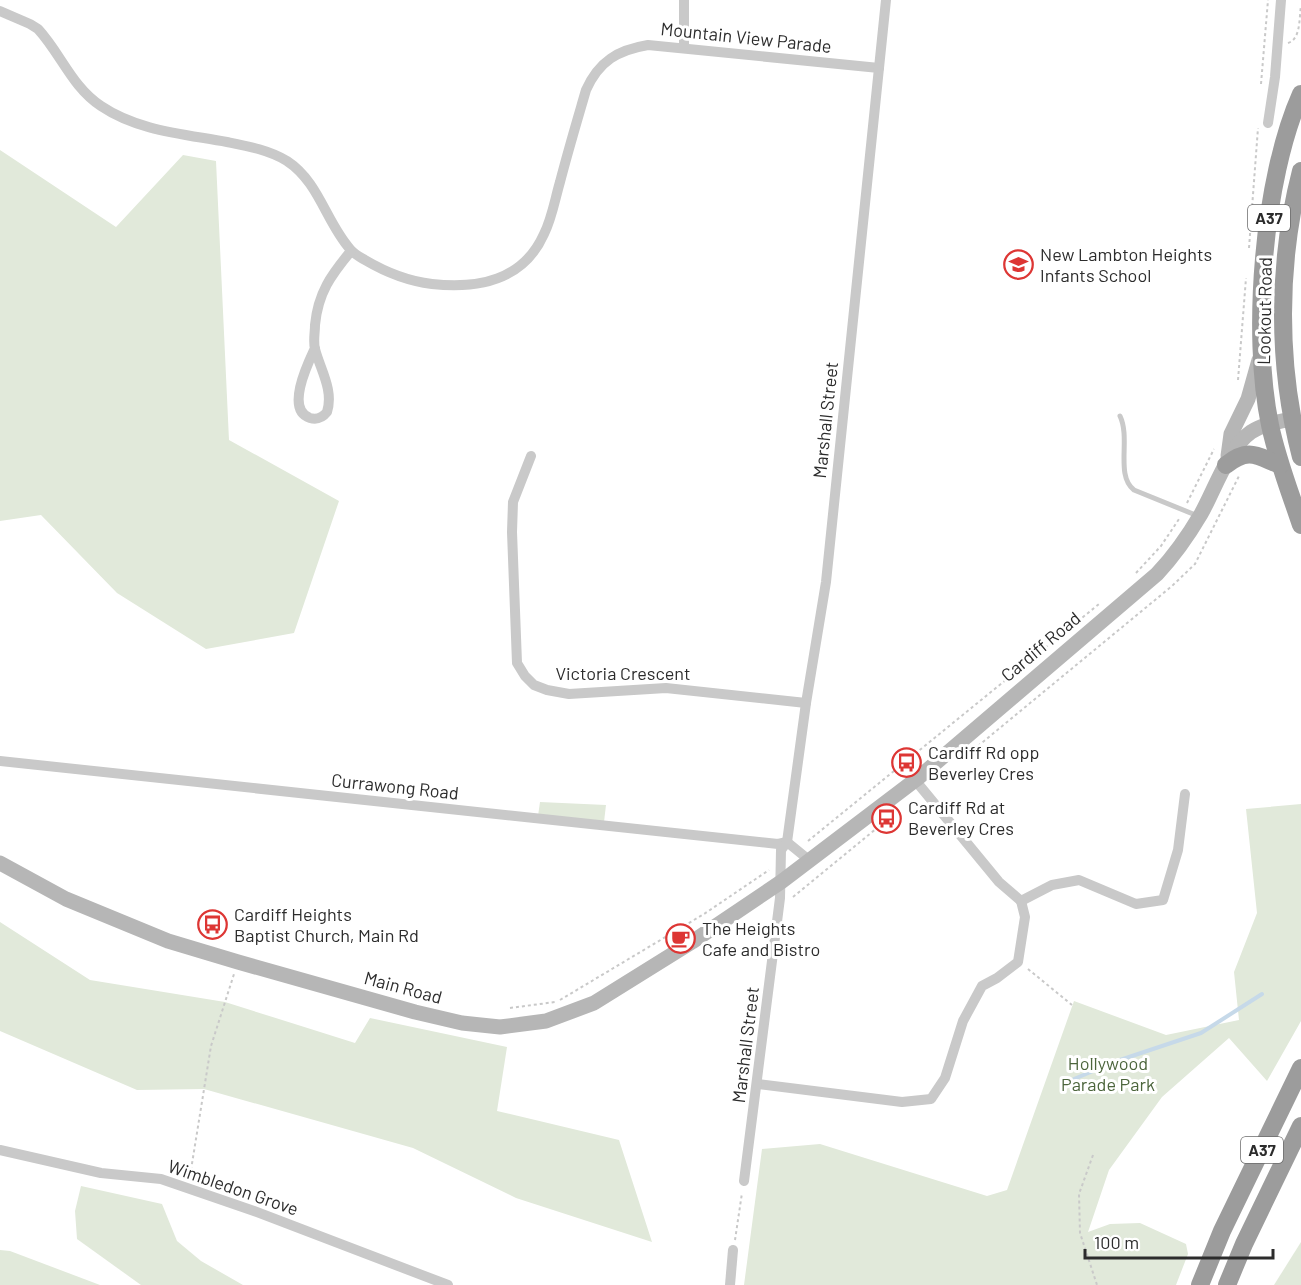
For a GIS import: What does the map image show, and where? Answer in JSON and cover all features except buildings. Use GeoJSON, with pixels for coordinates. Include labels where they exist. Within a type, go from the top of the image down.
{"type":"FeatureCollection","features":[{"type":"Feature","properties":{"kind":"highway","name":"Lookout Road"},"geometry":{"type":"LineString","coordinates":[[1270,424],[1262,346],[1262,300],[1270,208],[1282,151],[1301,94]]}},
{"type":"Feature","properties":{"kind":"highway","name":"Lookout Road"},"geometry":{"type":"LineString","coordinates":[[1291,419],[1284,357],[1284,302],[1290,234],[1301,171]]}},
{"type":"Feature","properties":{"kind":"highway","name":"A37"},"geometry":{"type":"LineString","coordinates":[[1291,419],[1301,457]]}},
{"type":"Feature","properties":{"kind":"highway","name":"A37"},"geometry":{"type":"LineString","coordinates":[[1270,424],[1280,465],[1301,525]]}},
{"type":"Feature","properties":{"kind":"highway"},"geometry":{"type":"LineString","coordinates":[[1226,465],[1240,455],[1251,454],[1265,457],[1280,465]]}},
{"type":"Feature","properties":{"kind":"highway","name":"A37"},"geometry":{"type":"LineString","coordinates":[[1200,1285],[1222,1231],[1301,1068]]}},
{"type":"Feature","properties":{"kind":"highway","name":"A37"},"geometry":{"type":"LineString","coordinates":[[1227,1285],[1244,1244],[1301,1126]]}},
{"type":"Feature","properties":{"kind":"main road"},"geometry":{"type":"LineString","coordinates":[[1226,465],[1231,434],[1248,399],[1262,346]]}},
{"type":"Feature","properties":{"kind":"main road","name":"Cardiff Road"},"geometry":{"type":"LineString","coordinates":[[781,882],[915,780],[1143,587],[1174,555],[1199,517],[1226,465],[1241,442],[1249,434],[1270,424],[1291,419]]}},
{"type":"Feature","properties":{"kind":"main road","name":"Main Road"},"geometry":{"type":"LineString","coordinates":[[0,863],[66,899],[168,941],[415,1012],[462,1023],[500,1027],[546,1022],[594,1004],[781,882]]}},
{"type":"Feature","properties":{"kind":"street"},"geometry":{"type":"LineString","coordinates":[[684,0],[684,48]]}},
{"type":"Feature","properties":{"kind":"street","name":"Marshall Street"},"geometry":{"type":"LineString","coordinates":[[744,1181],[779,908],[782,850],[787,842],[806,703],[826,582],[886,0]]}},
{"type":"Feature","properties":{"kind":"street"},"geometry":{"type":"LineString","coordinates":[[1263,123],[1275,77],[1281,0]]}},
{"type":"Feature","properties":{"kind":"street","name":"Mountain View Parade"},"geometry":{"type":"LineString","coordinates":[[0,11],[38,29],[75,82],[99,105],[122,119],[149,128],[245,145],[274,155],[288,162],[315,191],[351,251],[387,273],[409,281],[458,286],[485,282],[503,276],[519,266],[535,251],[545,233],[586,90],[591,78],[616,54],[648,45],[879,68]]}},
{"type":"Feature","properties":{"kind":"street"},"geometry":{"type":"LineString","coordinates":[[315,348],[324,370],[329,399],[327,412],[320,418],[312,419],[299,408],[298,400],[303,377],[315,348],[316,314],[321,294],[333,273],[351,251]]}},
{"type":"Feature","properties":{"kind":"street","name":"Victoria Crescent"},"geometry":{"type":"LineString","coordinates":[[531,456],[513,502],[512,532],[517,663],[534,685],[546,690],[569,694],[666,688],[806,703]]}},
{"type":"Feature","properties":{"kind":"street","name":"Currawong Road"},"geometry":{"type":"LineString","coordinates":[[0,761],[778,844],[787,842]]}},
{"type":"Feature","properties":{"kind":"street"},"geometry":{"type":"LineString","coordinates":[[758,1084],[902,1102],[931,1099],[945,1078],[963,1022],[982,986],[1018,962],[1025,917],[1021,901],[999,882],[915,780]]}},
{"type":"Feature","properties":{"kind":"street"},"geometry":{"type":"LineString","coordinates":[[1021,901],[1052,885],[1079,880],[1136,904],[1163,900],[1178,850],[1185,794]]}},
{"type":"Feature","properties":{"kind":"street"},"geometry":{"type":"LineString","coordinates":[[787,842],[809,860]]}},
{"type":"Feature","properties":{"kind":"street","name":"Wimbledon Grove"},"geometry":{"type":"LineString","coordinates":[[0,1150],[101,1173],[161,1179],[188,1187],[448,1285]]}},
{"type":"Feature","properties":{"kind":"street"},"geometry":{"type":"LineString","coordinates":[[730,1285],[733,1250]]}},
{"type":"Feature","properties":{"kind":"lane"},"geometry":{"type":"LineString","coordinates":[[1120,416],[1125,434],[1124,476],[1128,485],[1134,490],[1199,517]]}},
{"type":"Feature","properties":{"kind":"path"},"geometry":{"type":"LineString","coordinates":[[1261,93],[1268,0]]}},
{"type":"Feature","properties":{"kind":"path"},"geometry":{"type":"LineString","coordinates":[[1277,42],[1289,43],[1295,39],[1301,6]]}},
{"type":"Feature","properties":{"kind":"path"},"geometry":{"type":"LineString","coordinates":[[1248,251],[1263,123]]}},
{"type":"Feature","properties":{"kind":"path"},"geometry":{"type":"LineString","coordinates":[[1238,386],[1247,271]]}},
{"type":"Feature","properties":{"kind":"path"},"geometry":{"type":"LineString","coordinates":[[1134,574],[1161,546],[1184,510],[1218,442]]}},
{"type":"Feature","properties":{"kind":"path"},"geometry":{"type":"LineString","coordinates":[[808,841],[1100,603]]}},
{"type":"Feature","properties":{"kind":"path"},"geometry":{"type":"LineString","coordinates":[[779,908],[888,819]]}},
{"type":"Feature","properties":{"kind":"path"},"geometry":{"type":"LineString","coordinates":[[510,1008],[555,1002],[568,996],[704,914],[773,867]]}},
{"type":"Feature","properties":{"kind":"path"},"geometry":{"type":"LineString","coordinates":[[188,1187],[211,1046],[238,962]]}},
{"type":"Feature","properties":{"kind":"path"},"geometry":{"type":"LineString","coordinates":[[1018,962],[1072,1005]]}},
{"type":"Feature","properties":{"kind":"path"},"geometry":{"type":"LineString","coordinates":[[1093,1155],[1079,1194],[1080,1233],[1097,1285]]}},
{"type":"Feature","properties":{"kind":"path"},"geometry":{"type":"LineString","coordinates":[[733,1250],[744,1181]]}},
{"type":"Feature","properties":{"kind":"green space"},"geometry":{"type":"Polygon","coordinates":[[[0,150],[116,227],[183,155],[216,161],[229,440],[339,501],[294,633],[206,649],[117,593],[41,515],[0,521],[0,150]]]}},
{"type":"Feature","properties":{"kind":"green space"},"geometry":{"type":"Polygon","coordinates":[[[540,802],[606,805],[604,822],[538,816],[540,802]]]}},
{"type":"Feature","properties":{"kind":"green space","name":"Hollywood Parade Park"},"geometry":{"type":"Polygon","coordinates":[[[1301,804],[1301,1021],[1267,1081],[1229,1038],[1162,1097],[1109,1170],[1088,1232],[1110,1224],[1140,1223],[1186,1244],[1188,1254],[1176,1285],[744,1285],[762,1149],[820,1144],[987,1196],[1007,1190],[1074,1001],[1166,1035],[1239,1020],[1234,972],[1257,913],[1246,809],[1301,804]]]}},
{"type":"Feature","properties":{"kind":"green space"},"geometry":{"type":"Polygon","coordinates":[[[0,922],[90,980],[225,1002],[355,1043],[370,1018],[507,1047],[497,1111],[619,1140],[652,1242],[516,1198],[413,1148],[204,1089],[137,1090],[0,1031],[0,922]]]}},
{"type":"Feature","properties":{"kind":"green space"},"geometry":{"type":"Polygon","coordinates":[[[81,1186],[162,1204],[177,1241],[201,1261],[243,1285],[141,1285],[77,1239],[75,1211],[81,1186]]]}},
{"type":"Feature","properties":{"kind":"green space"},"geometry":{"type":"Polygon","coordinates":[[[1301,1242],[1301,1285],[1274,1285],[1301,1242]]]}},
{"type":"Feature","properties":{"kind":"green space"},"geometry":{"type":"Polygon","coordinates":[[[0,1250],[10,1251],[100,1285],[0,1285],[0,1250]]]}},
{"type":"Feature","properties":{"kind":"waterway"},"geometry":{"type":"LineString","coordinates":[[1074,1079],[1117,1061],[1201,1033],[1262,994]]}},
{"type":"Feature","properties":{"kind":"place","name":"New Lambton Heights Infants School"},"geometry":{"type":"Point","coordinates":[1019,265]}},
{"type":"Feature","properties":{"kind":"place","name":"Cardiff Rd opp Beverley Cres"},"geometry":{"type":"Point","coordinates":[907,763]}},
{"type":"Feature","properties":{"kind":"place","name":"Cardiff Rd at Beverley Cres"},"geometry":{"type":"Point","coordinates":[887,818]}},
{"type":"Feature","properties":{"kind":"place","name":"Cardiff Heights Baptist Church, Main Rd"},"geometry":{"type":"Point","coordinates":[213,925]}},
{"type":"Feature","properties":{"kind":"place","name":"The Heights Cafe and Bistro"},"geometry":{"type":"Point","coordinates":[681,939]}}]}
